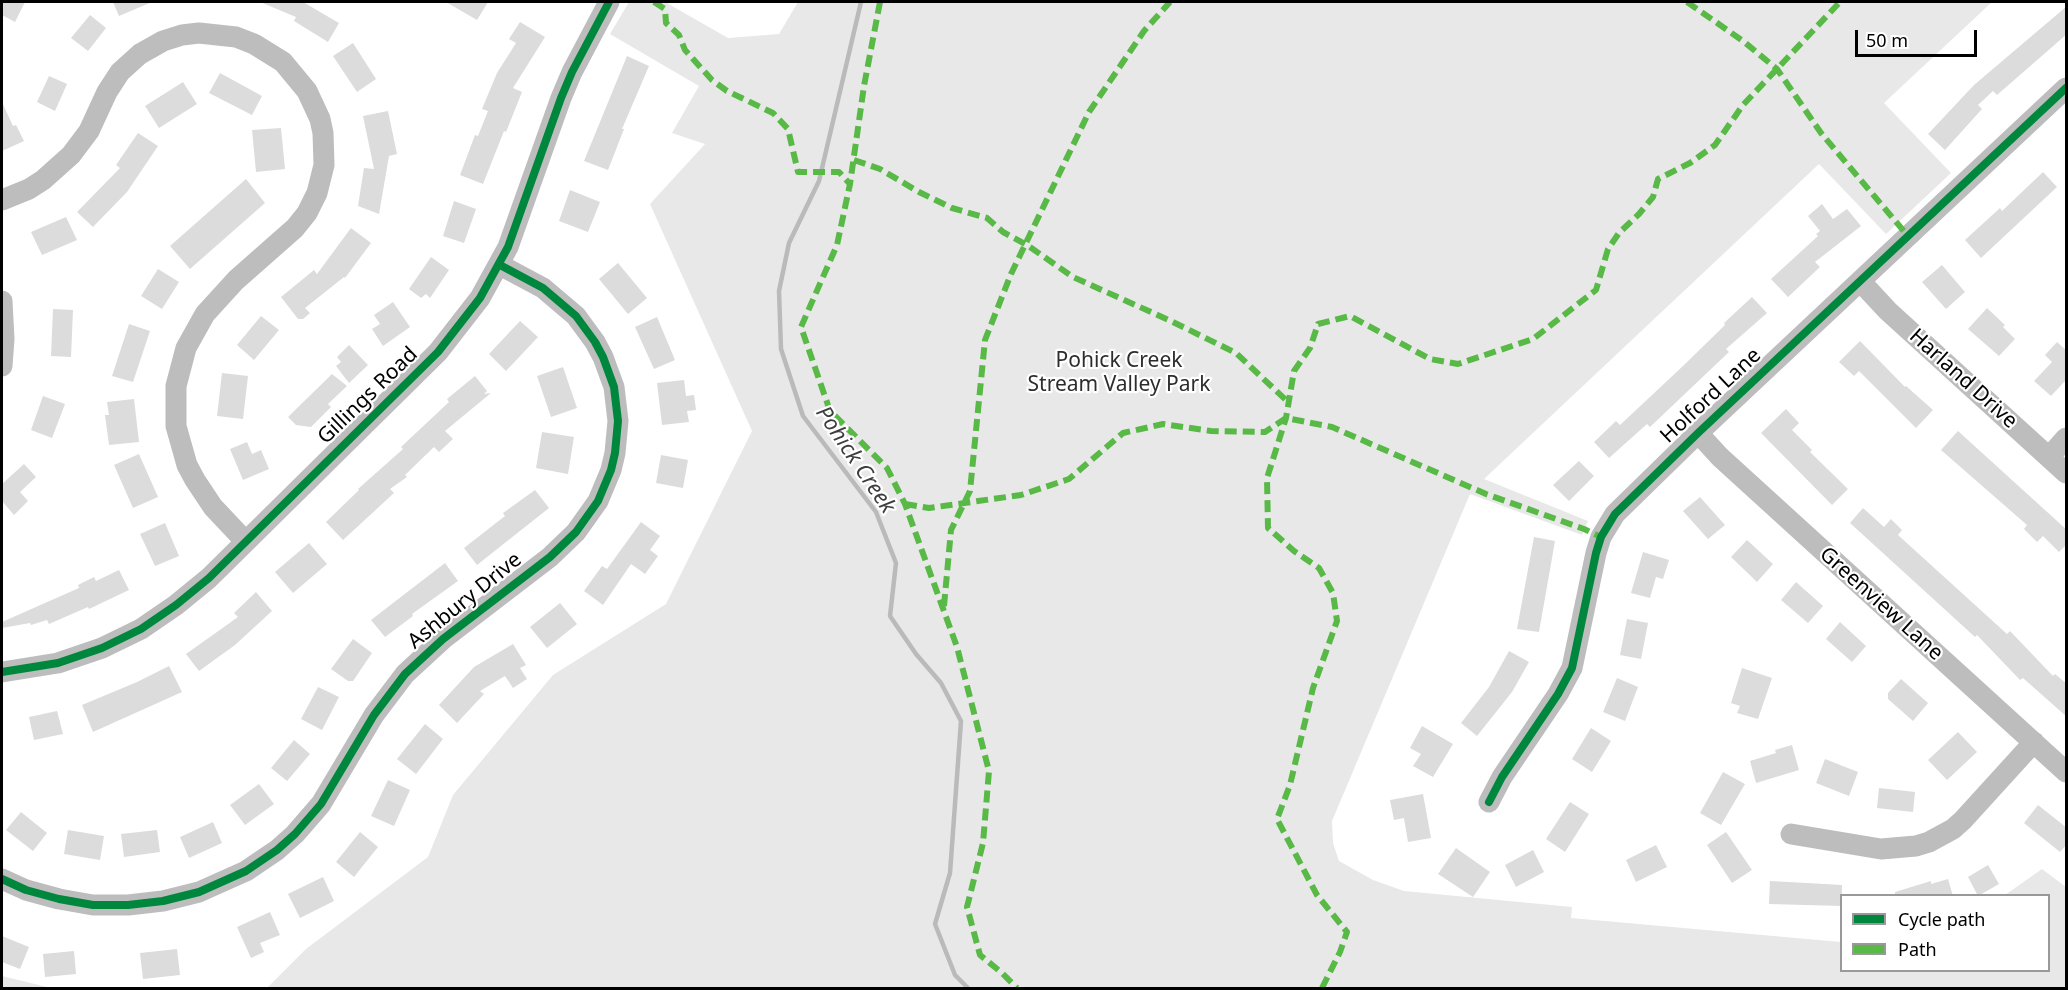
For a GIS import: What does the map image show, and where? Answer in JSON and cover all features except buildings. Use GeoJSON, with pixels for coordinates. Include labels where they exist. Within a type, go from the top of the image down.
{"type":"FeatureCollection","features":[{"type":"Feature","properties":{"kind":"street","name":"Gillings Road"},"geometry":{"type":"LineString","coordinates":[[2,672],[58,663],[102,648],[141,629],[176,605],[209,578],[438,352],[480,298],[500,265],[561,98],[601,4]]}},
{"type":"Feature","properties":{"kind":"street"},"geometry":{"type":"LineString","coordinates":[[2,200],[29,189],[55,172],[84,140],[107,92],[120,72],[140,54],[163,41],[199,33],[236,37],[254,44],[283,62],[307,91],[317,111],[323,134],[324,165],[317,193],[307,213],[295,228],[236,280],[205,314],[186,348],[176,386],[176,426],[187,465],[213,507],[245,541]]}},
{"type":"Feature","properties":{"kind":"street","name":"Holford Lane"},"geometry":{"type":"LineString","coordinates":[[1489,802],[1502,777],[1558,694],[1572,668],[1596,553],[1608,525],[1624,503],[2067,88]]}},
{"type":"Feature","properties":{"kind":"street","name":"Ashbury Drive"},"geometry":{"type":"LineString","coordinates":[[2,879],[26,890],[59,899],[93,905],[128,905],[163,901],[199,892],[246,871],[277,850],[295,834],[321,804],[374,715],[405,674],[443,639],[550,557],[576,532],[598,501],[615,453],[618,421],[612,380],[595,342],[576,316],[543,288],[500,265]]}},
{"type":"Feature","properties":{"kind":"street","name":"Harland Drive"},"geometry":{"type":"LineString","coordinates":[[1861,282],[1888,311],[2067,473]]}},
{"type":"Feature","properties":{"kind":"street"},"geometry":{"type":"LineString","coordinates":[[2,301],[4,339],[2,366]]}},
{"type":"Feature","properties":{"kind":"street","name":"Greenview Lane"},"geometry":{"type":"LineString","coordinates":[[1698,433],[1720,457],[2067,772]]}},
{"type":"Feature","properties":{"kind":"street"},"geometry":{"type":"LineString","coordinates":[[2049,457],[2067,438]]}},
{"type":"Feature","properties":{"kind":"street"},"geometry":{"type":"LineString","coordinates":[[1791,834],[1881,849],[1916,846],[1929,842],[1944,835],[1963,820],[2034,742]]}},
{"type":"Feature","properties":{"kind":"green space","name":"Pohick Creek Stream Valley Park"},"geometry":{"type":"Polygon","coordinates":[[[629,2],[665,2],[728,38],[779,34],[798,2],[1992,2],[1884,103],[1951,173],[1886,234],[1819,164],[1484,479],[1588,521],[1582,535],[1470,494],[1332,821],[1333,843],[1339,861],[1373,880],[1404,891],[1572,907],[1571,918],[1840,942],[1840,972],[2050,972],[2050,894],[2006,894],[2042,869],[2066,887],[2066,988],[267,988],[306,949],[428,857],[453,795],[553,675],[666,604],[752,431],[650,204],[705,144],[672,133],[699,86],[610,34],[629,2]]]}},
{"type":"Feature","properties":{"kind":"green space"},"geometry":{"type":"Polygon","coordinates":[[[2,976],[51,988],[2,988],[2,976]]]}},
{"type":"Feature","properties":{"kind":"waterway","name":"Pohick Creek"},"geometry":{"type":"LineString","coordinates":[[861,2],[819,181],[789,243],[779,291],[781,349],[803,416],[876,512],[896,563],[890,616],[916,654],[941,683],[961,721],[950,873],[935,924],[955,975],[968,988]]}},
{"type":"Feature","properties":{"kind":"marked path"},"geometry":{"type":"LineString","coordinates":[[654,2],[665,9],[666,23],[679,35],[685,50],[712,80],[727,91],[773,113],[788,129],[798,172],[839,172],[850,184]]}},
{"type":"Feature","properties":{"kind":"marked path"},"geometry":{"type":"LineString","coordinates":[[880,2],[864,86],[850,184],[837,245],[801,327],[830,411],[887,468],[905,504],[957,647],[989,771],[983,843],[967,907],[980,955],[1017,988]]}},
{"type":"Feature","properties":{"kind":"marked path"},"geometry":{"type":"LineString","coordinates":[[944,606],[951,530],[970,491],[985,340],[1011,274],[1089,112],[1144,31],[1170,2]]}},
{"type":"Feature","properties":{"kind":"marked path"},"geometry":{"type":"LineString","coordinates":[[1687,2],[1743,41],[1777,69],[1821,133],[1908,236]]}},
{"type":"Feature","properties":{"kind":"marked path"},"geometry":{"type":"LineString","coordinates":[[1322,988],[1347,932],[1317,895],[1277,819],[1290,785],[1313,688],[1337,621],[1333,593],[1319,568],[1294,551],[1268,528],[1267,478],[1286,418],[1294,371],[1310,348],[1318,324],[1350,316],[1430,359],[1458,364],[1533,339],[1596,290],[1608,249],[1619,233],[1653,197],[1658,179],[1690,163],[1715,145],[1743,105],[1840,2]]}},
{"type":"Feature","properties":{"kind":"marked path"},"geometry":{"type":"LineString","coordinates":[[854,160],[880,169],[952,208],[987,218],[1003,232],[1027,245],[1073,277],[1236,353],[1287,401]]}},
{"type":"Feature","properties":{"kind":"marked path"},"geometry":{"type":"LineString","coordinates":[[905,504],[929,508],[1021,495],[1069,479],[1123,433],[1163,424],[1211,431],[1265,432],[1286,418],[1332,427],[1486,494],[1601,537]]}},
{"type":"Feature","properties":{"kind":"cycle path"},"geometry":{"type":"LineString","coordinates":[[2,672],[58,663],[102,648],[141,629],[176,605],[209,578],[438,352],[480,298],[508,247],[561,98],[609,2]]}},
{"type":"Feature","properties":{"kind":"cycle path"},"geometry":{"type":"LineString","coordinates":[[1489,802],[1502,777],[1558,694],[1572,668],[1596,553],[1601,537],[1615,514],[1698,433],[2066,88]]}},
{"type":"Feature","properties":{"kind":"cycle path"},"geometry":{"type":"LineString","coordinates":[[2,879],[26,890],[59,899],[93,905],[128,905],[163,901],[199,892],[246,871],[277,850],[295,834],[321,804],[374,715],[405,674],[443,639],[550,557],[576,532],[598,501],[611,470],[618,421],[614,387],[595,342],[576,316],[543,288],[500,265]]}}]}
